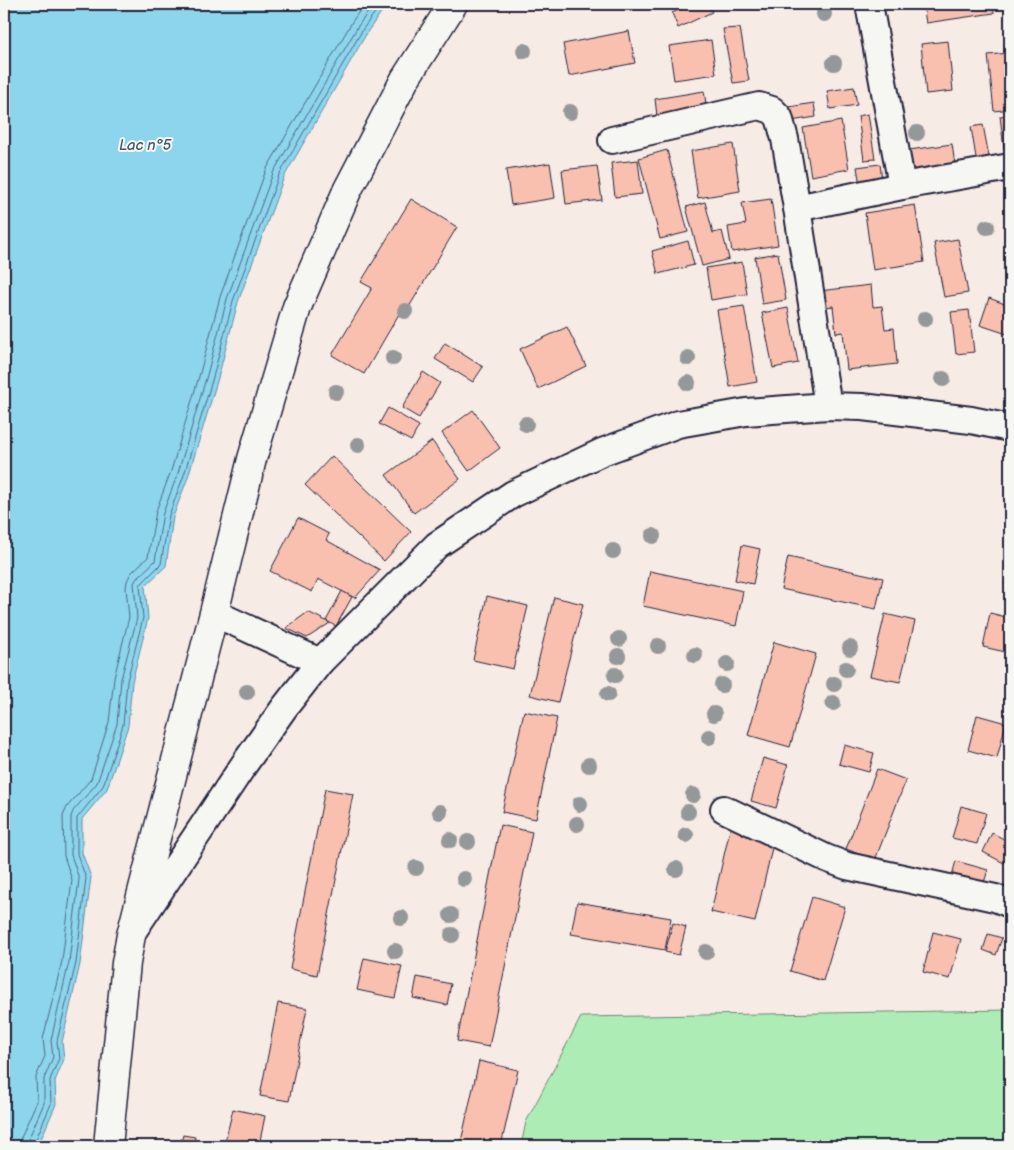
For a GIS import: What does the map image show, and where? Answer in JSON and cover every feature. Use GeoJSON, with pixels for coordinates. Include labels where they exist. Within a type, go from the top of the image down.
{"type":"FeatureCollection","features":[{"type":"Feature","properties":{"kind":"street"},"geometry":{"type":"LineString","coordinates":[[108,1146],[126,963],[131,935],[252,459],[297,307],[347,191],[404,79],[453,4]]}},
{"type":"Feature","properties":{"kind":"street"},"geometry":{"type":"LineString","coordinates":[[869,4],[902,186]]}},
{"type":"Feature","properties":{"kind":"street"},"geometry":{"type":"LineString","coordinates":[[612,140],[759,106],[772,110],[779,116],[797,208],[828,406]]}},
{"type":"Feature","properties":{"kind":"street"},"geometry":{"type":"LineString","coordinates":[[797,208],[902,186],[1010,167]]}},
{"type":"Feature","properties":{"kind":"street"},"geometry":{"type":"LineString","coordinates":[[131,935],[284,708],[320,662],[437,545],[513,494],[602,452],[678,424],[746,412],[828,406],[862,407],[971,420],[1010,428]]}},
{"type":"Feature","properties":{"kind":"street"},"geometry":{"type":"LineString","coordinates":[[214,613],[320,662]]}},
{"type":"Feature","properties":{"kind":"street"},"geometry":{"type":"LineString","coordinates":[[724,809],[826,858],[847,866],[995,898],[1010,904]]}},
{"type":"Feature","properties":{"kind":"green space"},"geometry":{"type":"Polygon","coordinates":[[[1010,1010],[1010,1146],[521,1146],[526,1122],[581,1017],[1010,1010]]]}},
{"type":"Feature","properties":{"kind":"water","name":"Lac n°5"},"geometry":{"type":"Polygon","coordinates":[[[4,4],[387,4],[368,31],[284,177],[238,302],[218,378],[188,477],[173,517],[166,566],[145,586],[148,618],[132,682],[128,726],[107,789],[82,819],[82,853],[91,877],[80,964],[62,1042],[64,1059],[55,1081],[56,1104],[38,1146],[4,1146],[4,4]]]}},
{"type":"Feature","properties":{"kind":"building"},"geometry":{"type":"Polygon","coordinates":[[[692,4],[708,4],[712,12],[678,28],[672,13],[692,4]]]}},
{"type":"Feature","properties":{"kind":"building"},"geometry":{"type":"Polygon","coordinates":[[[923,4],[993,4],[994,13],[926,23],[923,4]]]}},
{"type":"Feature","properties":{"kind":"building"},"geometry":{"type":"Polygon","coordinates":[[[740,28],[749,81],[733,83],[723,29],[740,28]]]}},
{"type":"Feature","properties":{"kind":"building"},"geometry":{"type":"Polygon","coordinates":[[[629,31],[635,63],[569,76],[563,44],[629,31]]]}},
{"type":"Feature","properties":{"kind":"building"},"geometry":{"type":"Polygon","coordinates":[[[711,40],[716,74],[674,80],[669,46],[711,40]]]}},
{"type":"Feature","properties":{"kind":"building"},"geometry":{"type":"Polygon","coordinates":[[[948,41],[953,91],[926,94],[921,44],[948,41]]]}},
{"type":"Feature","properties":{"kind":"building"},"geometry":{"type":"Polygon","coordinates":[[[1010,53],[1010,109],[994,111],[988,55],[1010,53]]]}},
{"type":"Feature","properties":{"kind":"building"},"geometry":{"type":"Polygon","coordinates":[[[854,87],[857,105],[830,109],[827,91],[854,87]]]}},
{"type":"Feature","properties":{"kind":"building"},"geometry":{"type":"Polygon","coordinates":[[[704,91],[708,116],[658,124],[655,99],[704,91]]]}},
{"type":"Feature","properties":{"kind":"building"},"geometry":{"type":"Polygon","coordinates":[[[814,103],[816,117],[791,121],[789,107],[814,103]]]}},
{"type":"Feature","properties":{"kind":"building"},"geometry":{"type":"Polygon","coordinates":[[[868,114],[875,159],[864,160],[858,116],[868,114]]]}},
{"type":"Feature","properties":{"kind":"building"},"geometry":{"type":"Polygon","coordinates":[[[1010,115],[1010,149],[1004,149],[1000,116],[1010,115]]]}},
{"type":"Feature","properties":{"kind":"building"},"geometry":{"type":"Polygon","coordinates":[[[841,121],[849,169],[811,176],[803,128],[841,121]]]}},
{"type":"Feature","properties":{"kind":"building"},"geometry":{"type":"Polygon","coordinates":[[[983,125],[990,162],[977,164],[971,127],[983,125]]]}},
{"type":"Feature","properties":{"kind":"building"},"geometry":{"type":"Polygon","coordinates":[[[733,144],[740,191],[698,198],[691,151],[733,144]]]}},
{"type":"Feature","properties":{"kind":"building"},"geometry":{"type":"Polygon","coordinates":[[[952,144],[956,172],[913,179],[909,150],[952,144]]]}},
{"type":"Feature","properties":{"kind":"building"},"geometry":{"type":"Polygon","coordinates":[[[667,150],[688,232],[660,239],[639,158],[667,150]]]}},
{"type":"Feature","properties":{"kind":"building"},"geometry":{"type":"Polygon","coordinates":[[[638,160],[642,194],[615,197],[611,163],[638,160]]]}},
{"type":"Feature","properties":{"kind":"building"},"geometry":{"type":"Polygon","coordinates":[[[550,163],[555,198],[511,205],[506,170],[550,163]]]}},
{"type":"Feature","properties":{"kind":"building"},"geometry":{"type":"Polygon","coordinates":[[[880,164],[883,187],[861,191],[857,167],[880,164]]]}},
{"type":"Feature","properties":{"kind":"building"},"geometry":{"type":"Polygon","coordinates":[[[597,166],[602,200],[566,204],[562,170],[597,166]]]}},
{"type":"Feature","properties":{"kind":"building"},"geometry":{"type":"Polygon","coordinates":[[[411,199],[457,227],[403,317],[399,314],[364,374],[332,355],[372,288],[361,282],[411,199]]]}},
{"type":"Feature","properties":{"kind":"building"},"geometry":{"type":"Polygon","coordinates":[[[771,199],[778,245],[732,252],[728,227],[746,224],[742,203],[771,199]]]}},
{"type":"Feature","properties":{"kind":"building"},"geometry":{"type":"Polygon","coordinates":[[[705,202],[713,233],[722,231],[729,259],[702,266],[686,207],[705,202]]]}},
{"type":"Feature","properties":{"kind":"building"},"geometry":{"type":"Polygon","coordinates":[[[915,205],[924,262],[873,270],[865,213],[915,205]]]}},
{"type":"Feature","properties":{"kind":"building"},"geometry":{"type":"Polygon","coordinates":[[[958,239],[968,293],[944,297],[934,243],[958,239]]]}},
{"type":"Feature","properties":{"kind":"building"},"geometry":{"type":"Polygon","coordinates":[[[688,241],[694,265],[658,274],[652,251],[688,241]]]}},
{"type":"Feature","properties":{"kind":"building"},"geometry":{"type":"Polygon","coordinates":[[[778,253],[786,300],[762,304],[755,257],[778,253]]]}},
{"type":"Feature","properties":{"kind":"building"},"geometry":{"type":"Polygon","coordinates":[[[742,262],[747,294],[711,300],[706,268],[742,262]]]}},
{"type":"Feature","properties":{"kind":"building"},"geometry":{"type":"Polygon","coordinates":[[[871,285],[873,307],[882,306],[885,329],[894,328],[897,364],[847,370],[843,332],[836,333],[833,306],[820,308],[819,291],[871,285]]]}},
{"type":"Feature","properties":{"kind":"building"},"geometry":{"type":"Polygon","coordinates":[[[989,298],[1010,306],[1010,335],[980,325],[989,298]]]}},
{"type":"Feature","properties":{"kind":"building"},"geometry":{"type":"Polygon","coordinates":[[[744,306],[757,382],[730,387],[717,310],[744,306]]]}},
{"type":"Feature","properties":{"kind":"building"},"geometry":{"type":"Polygon","coordinates":[[[788,308],[798,363],[773,368],[762,313],[788,308]]]}},
{"type":"Feature","properties":{"kind":"building"},"geometry":{"type":"Polygon","coordinates":[[[969,310],[974,352],[956,354],[951,312],[969,310]]]}},
{"type":"Feature","properties":{"kind":"building"},"geometry":{"type":"Polygon","coordinates":[[[567,327],[586,366],[538,389],[520,349],[567,327]]]}},
{"type":"Feature","properties":{"kind":"building"},"geometry":{"type":"Polygon","coordinates":[[[445,343],[483,367],[473,382],[435,359],[445,343]]]}},
{"type":"Feature","properties":{"kind":"building"},"geometry":{"type":"Polygon","coordinates":[[[423,372],[440,383],[419,418],[402,408],[423,372]]]}},
{"type":"Feature","properties":{"kind":"building"},"geometry":{"type":"Polygon","coordinates":[[[388,408],[419,426],[411,441],[379,424],[388,408]]]}},
{"type":"Feature","properties":{"kind":"building"},"geometry":{"type":"Polygon","coordinates":[[[473,410],[500,448],[469,471],[442,433],[473,410]]]}},
{"type":"Feature","properties":{"kind":"building"},"geometry":{"type":"Polygon","coordinates":[[[432,441],[460,479],[414,513],[386,475],[432,441]]]}},
{"type":"Feature","properties":{"kind":"building"},"geometry":{"type":"Polygon","coordinates":[[[332,456],[411,532],[384,561],[305,485],[332,456]]]}},
{"type":"Feature","properties":{"kind":"building"},"geometry":{"type":"Polygon","coordinates":[[[298,518],[329,534],[326,540],[380,570],[355,598],[318,579],[312,592],[270,571],[298,518]]]}},
{"type":"Feature","properties":{"kind":"building"},"geometry":{"type":"Polygon","coordinates":[[[742,545],[760,549],[753,584],[735,580],[742,545]]]}},
{"type":"Feature","properties":{"kind":"building"},"geometry":{"type":"Polygon","coordinates":[[[788,557],[883,578],[876,609],[781,589],[788,557]]]}},
{"type":"Feature","properties":{"kind":"building"},"geometry":{"type":"Polygon","coordinates":[[[650,571],[743,591],[736,626],[643,606],[650,571]]]}},
{"type":"Feature","properties":{"kind":"building"},"geometry":{"type":"Polygon","coordinates":[[[342,591],[352,597],[336,626],[326,621],[342,591]]]}},
{"type":"Feature","properties":{"kind":"building"},"geometry":{"type":"Polygon","coordinates":[[[487,596],[528,606],[513,669],[473,660],[487,596]]]}},
{"type":"Feature","properties":{"kind":"building"},"geometry":{"type":"Polygon","coordinates":[[[554,597],[583,604],[558,702],[530,695],[554,597]]]}},
{"type":"Feature","properties":{"kind":"building"},"geometry":{"type":"Polygon","coordinates":[[[308,612],[330,623],[307,638],[286,628],[308,612]]]}},
{"type":"Feature","properties":{"kind":"building"},"geometry":{"type":"Polygon","coordinates":[[[990,613],[1010,618],[1010,653],[983,647],[990,613]]]}},
{"type":"Feature","properties":{"kind":"building"},"geometry":{"type":"Polygon","coordinates":[[[885,614],[915,621],[900,682],[870,676],[885,614]]]}},
{"type":"Feature","properties":{"kind":"building"},"geometry":{"type":"Polygon","coordinates":[[[774,642],[816,654],[790,747],[748,735],[774,642]]]}},
{"type":"Feature","properties":{"kind":"building"},"geometry":{"type":"Polygon","coordinates":[[[524,711],[557,718],[536,819],[502,812],[524,711]]]}},
{"type":"Feature","properties":{"kind":"building"},"geometry":{"type":"Polygon","coordinates":[[[977,715],[1006,723],[997,758],[968,750],[977,715]]]}},
{"type":"Feature","properties":{"kind":"building"},"geometry":{"type":"Polygon","coordinates":[[[844,745],[874,753],[869,772],[839,764],[844,745]]]}},
{"type":"Feature","properties":{"kind":"building"},"geometry":{"type":"Polygon","coordinates":[[[763,758],[788,765],[776,808],[751,801],[763,758]]]}},
{"type":"Feature","properties":{"kind":"building"},"geometry":{"type":"Polygon","coordinates":[[[877,769],[906,780],[875,860],[846,849],[877,769]]]}},
{"type":"Feature","properties":{"kind":"building"},"geometry":{"type":"Polygon","coordinates":[[[325,789],[353,794],[317,975],[290,969],[325,789]]]}},
{"type":"Feature","properties":{"kind":"building"},"geometry":{"type":"Polygon","coordinates":[[[961,806],[986,813],[977,844],[952,838],[961,806]]]}},
{"type":"Feature","properties":{"kind":"building"},"geometry":{"type":"Polygon","coordinates":[[[500,825],[532,832],[489,1047],[457,1041],[500,825]]]}},
{"type":"Feature","properties":{"kind":"building"},"geometry":{"type":"Polygon","coordinates":[[[731,825],[775,835],[755,922],[711,912],[731,825]]]}},
{"type":"Feature","properties":{"kind":"building"},"geometry":{"type":"Polygon","coordinates":[[[992,833],[1010,842],[1010,851],[1004,863],[983,852],[992,833]]]}},
{"type":"Feature","properties":{"kind":"building"},"geometry":{"type":"Polygon","coordinates":[[[956,861],[988,870],[980,895],[949,886],[956,861]]]}},
{"type":"Feature","properties":{"kind":"building"},"geometry":{"type":"Polygon","coordinates":[[[812,897],[845,907],[823,981],[790,971],[812,897]]]}},
{"type":"Feature","properties":{"kind":"building"},"geometry":{"type":"Polygon","coordinates":[[[577,902],[671,918],[665,950],[571,934],[577,902]]]}},
{"type":"Feature","properties":{"kind":"building"},"geometry":{"type":"Polygon","coordinates":[[[673,923],[686,927],[679,955],[665,952],[673,923]]]}},
{"type":"Feature","properties":{"kind":"building"},"geometry":{"type":"Polygon","coordinates":[[[933,932],[961,939],[950,979],[923,972],[933,932]]]}},
{"type":"Feature","properties":{"kind":"building"},"geometry":{"type":"Polygon","coordinates":[[[988,934],[1002,938],[996,955],[983,950],[988,934]]]}},
{"type":"Feature","properties":{"kind":"building"},"geometry":{"type":"Polygon","coordinates":[[[364,958],[402,966],[395,998],[357,990],[364,958]]]}},
{"type":"Feature","properties":{"kind":"building"},"geometry":{"type":"Polygon","coordinates":[[[417,977],[451,984],[447,1005],[413,998],[417,977]]]}},
{"type":"Feature","properties":{"kind":"building"},"geometry":{"type":"Polygon","coordinates":[[[278,1003],[307,1008],[289,1101],[260,1096],[278,1003]]]}},
{"type":"Feature","properties":{"kind":"building"},"geometry":{"type":"Polygon","coordinates":[[[479,1061],[518,1070],[501,1146],[460,1146],[479,1061]]]}},
{"type":"Feature","properties":{"kind":"building"},"geometry":{"type":"Polygon","coordinates":[[[233,1109],[265,1116],[259,1146],[224,1146],[233,1109]]]}},
{"type":"Feature","properties":{"kind":"building"},"geometry":{"type":"Polygon","coordinates":[[[183,1135],[195,1137],[193,1146],[180,1146],[183,1135]]]}}]}
